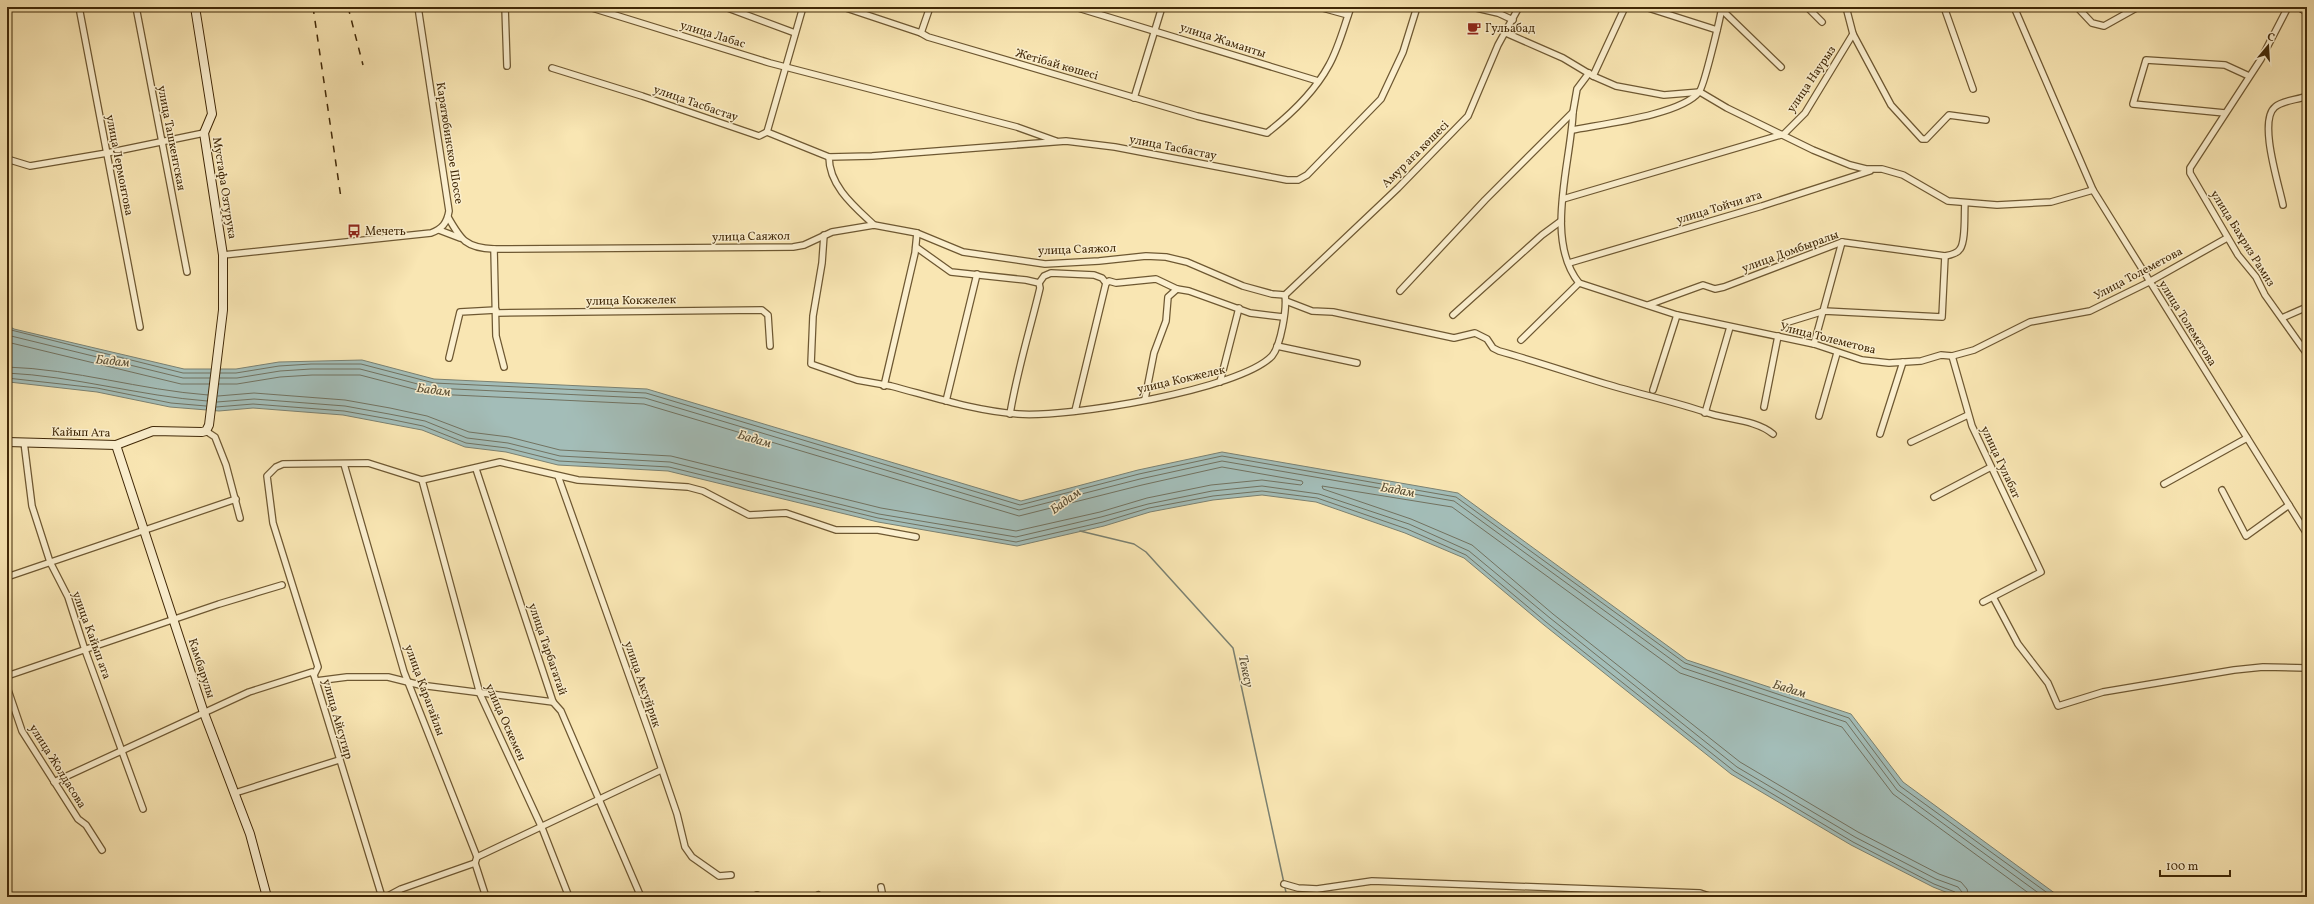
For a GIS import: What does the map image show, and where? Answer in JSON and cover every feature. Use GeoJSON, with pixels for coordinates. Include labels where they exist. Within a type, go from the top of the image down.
{"type":"FeatureCollection","features":[{"type":"Feature","properties":{"kind":"street","name":"улица Лермонтова"},"geometry":{"type":"LineString","coordinates":[[79,7],[140,327]]}},
{"type":"Feature","properties":{"kind":"street","name":"улица Ташкентская"},"geometry":{"type":"LineString","coordinates":[[136,7],[187,272]]}},
{"type":"Feature","properties":{"kind":"street","name":"Мустафа Озтурука"},"geometry":{"type":"LineString","coordinates":[[195,7],[212,114],[204,133],[223,255],[223,310],[210,415],[206,431]]}},
{"type":"Feature","properties":{"kind":"street","name":"Каратюбинское Шоссе"},"geometry":{"type":"LineString","coordinates":[[418,7],[449,211],[448,218],[439,230]]}},
{"type":"Feature","properties":{"kind":"street"},"geometry":{"type":"LineString","coordinates":[[505,7],[507,66]]}},
{"type":"Feature","properties":{"kind":"street","name":"улица Лабас"},"geometry":{"type":"LineString","coordinates":[[589,7],[770,63],[1017,127],[1058,142]]}},
{"type":"Feature","properties":{"kind":"street"},"geometry":{"type":"LineString","coordinates":[[725,7],[795,32]]}},
{"type":"Feature","properties":{"kind":"street"},"geometry":{"type":"LineString","coordinates":[[767,132],[803,7]]}},
{"type":"Feature","properties":{"kind":"street","name":"Жетібай көшесі"},"geometry":{"type":"LineString","coordinates":[[843,7],[921,32],[928,37],[1134,98],[1223,123],[1267,133],[1282,121],[1318,82]]}},
{"type":"Feature","properties":{"kind":"street"},"geometry":{"type":"LineString","coordinates":[[921,32],[930,7]]}},
{"type":"Feature","properties":{"kind":"street","name":"улица Жаманты"},"geometry":{"type":"LineString","coordinates":[[1075,7],[1155,30],[1318,82]]}},
{"type":"Feature","properties":{"kind":"street"},"geometry":{"type":"LineString","coordinates":[[1134,98],[1162,7]]}},
{"type":"Feature","properties":{"kind":"street"},"geometry":{"type":"LineString","coordinates":[[1319,7],[1348,15]]}},
{"type":"Feature","properties":{"kind":"street"},"geometry":{"type":"LineString","coordinates":[[1318,82],[1329,65],[1352,7]]}},
{"type":"Feature","properties":{"kind":"street","name":"улица Тасбастау"},"geometry":{"type":"LineString","coordinates":[[552,68],[759,136],[767,132],[829,157],[872,156],[1058,142],[1115,147],[1287,180],[1298,180],[1307,174],[1381,99],[1403,52],[1417,7]]}},
{"type":"Feature","properties":{"kind":"street"},"geometry":{"type":"LineString","coordinates":[[1472,7],[1498,13],[1513,20]]}},
{"type":"Feature","properties":{"kind":"street","name":"Амур аға көшесі"},"geometry":{"type":"LineString","coordinates":[[1284,295],[1291,291],[1398,188],[1468,116],[1498,45],[1519,7]]}},
{"type":"Feature","properties":{"kind":"street"},"geometry":{"type":"LineString","coordinates":[[1521,340],[1579,283],[1569,263],[1561,233],[1563,199],[1573,112],[1577,89],[1591,75],[1625,7]]}},
{"type":"Feature","properties":{"kind":"street"},"geometry":{"type":"LineString","coordinates":[[1645,7],[1717,30]]}},
{"type":"Feature","properties":{"kind":"street"},"geometry":{"type":"LineString","coordinates":[[1807,7],[1822,22]]}},
{"type":"Feature","properties":{"kind":"street"},"geometry":{"type":"LineString","coordinates":[[1846,7],[1854,34],[1891,105],[1922,139],[1926,139],[1949,115],[1986,120]]}},
{"type":"Feature","properties":{"kind":"street"},"geometry":{"type":"LineString","coordinates":[[1944,7],[1973,89]]}},
{"type":"Feature","properties":{"kind":"street","name":"улица Толеметова"},"geometry":{"type":"LineString","coordinates":[[2014,7],[2093,190],[2307,534]]}},
{"type":"Feature","properties":{"kind":"street"},"geometry":{"type":"LineString","coordinates":[[2077,7],[2092,23],[2104,26],[2138,7]]}},
{"type":"Feature","properties":{"kind":"street","name":"улица Бахриз Рамиз"},"geometry":{"type":"LineString","coordinates":[[2288,7],[2249,76],[2190,168],[2190,173],[2226,238],[2256,277],[2265,295],[2307,354]]}},
{"type":"Feature","properties":{"kind":"street"},"geometry":{"type":"LineString","coordinates":[[2300,7],[2307,11]]}},
{"type":"Feature","properties":{"kind":"street"},"geometry":{"type":"LineString","coordinates":[[1572,130],[1649,115],[1682,105],[1700,92],[1722,9]]}},
{"type":"Feature","properties":{"kind":"street"},"geometry":{"type":"LineString","coordinates":[[1722,9],[1781,67]]}},
{"type":"Feature","properties":{"kind":"street"},"geometry":{"type":"LineString","coordinates":[[1506,33],[1562,58],[1591,75],[1616,86],[1664,95],[1700,92],[1727,108],[1784,134],[1813,150],[1850,165],[1903,175],[1948,201],[1965,204],[1997,205],[2051,202],[2093,190]]}},
{"type":"Feature","properties":{"kind":"street","name":"улица Наурыз"},"geometry":{"type":"LineString","coordinates":[[1784,134],[1805,113],[1854,34]]}},
{"type":"Feature","properties":{"kind":"street"},"geometry":{"type":"LineString","coordinates":[[2225,113],[2134,104],[2146,60],[2225,65],[2249,76]]}},
{"type":"Feature","properties":{"kind":"street"},"geometry":{"type":"LineString","coordinates":[[2283,205],[2267,128],[2269,114],[2278,104],[2307,97]]}},
{"type":"Feature","properties":{"kind":"street"},"geometry":{"type":"LineString","coordinates":[[1400,291],[1485,200],[1573,112]]}},
{"type":"Feature","properties":{"kind":"street"},"geometry":{"type":"LineString","coordinates":[[7,159],[30,166],[107,153],[204,133]]}},
{"type":"Feature","properties":{"kind":"street"},"geometry":{"type":"LineString","coordinates":[[1563,199],[1784,134]]}},
{"type":"Feature","properties":{"kind":"street"},"geometry":{"type":"LineString","coordinates":[[829,157],[835,180],[845,197],[874,225]]}},
{"type":"Feature","properties":{"kind":"street","name":"улица Тойчи ата"},"geometry":{"type":"LineString","coordinates":[[1569,263],[1762,206],[1874,169]]}},
{"type":"Feature","properties":{"kind":"street"},"geometry":{"type":"LineString","coordinates":[[1785,324],[1824,311],[1942,317],[1945,256],[1954,254],[1960,249],[1965,204]]}},
{"type":"Feature","properties":{"kind":"street"},"geometry":{"type":"LineString","coordinates":[[448,218],[460,238]]}},
{"type":"Feature","properties":{"kind":"street"},"geometry":{"type":"LineString","coordinates":[[1453,314],[1561,221]]}},
{"type":"Feature","properties":{"kind":"street","name":"улица Саяжол"},"geometry":{"type":"LineString","coordinates":[[439,230],[460,238],[480,249],[793,247],[804,245],[824,234],[874,225],[917,233],[963,252],[1045,264],[1099,262],[1146,256],[1166,257],[1187,262],[1243,286],[1272,294],[1284,295]]}},
{"type":"Feature","properties":{"kind":"street"},"geometry":{"type":"LineString","coordinates":[[223,255],[399,237],[431,233],[439,230]]}},
{"type":"Feature","properties":{"kind":"street"},"geometry":{"type":"LineString","coordinates":[[884,386],[916,247],[917,233]]}},
{"type":"Feature","properties":{"kind":"street","name":"улица Кокжелек"},"geometry":{"type":"LineString","coordinates":[[824,234],[822,263],[813,316],[811,364],[884,386],[891,386],[946,401],[1010,414],[1029,415],[1075,411],[1145,400],[1190,391],[1237,377],[1265,362],[1273,354],[1277,346],[1286,301],[1284,295]]}},
{"type":"Feature","properties":{"kind":"street","name":"Улица Толеметова"},"geometry":{"type":"LineString","coordinates":[[1579,283],[1677,315],[1730,328],[1814,344],[1837,353],[1862,360],[1889,363],[1921,361],[1941,355],[1952,356],[1974,350],[2030,322],[2090,311],[2149,282],[2226,238]]}},
{"type":"Feature","properties":{"kind":"street"},"geometry":{"type":"LineString","coordinates":[[1814,344],[1842,242]]}},
{"type":"Feature","properties":{"kind":"street","name":"улица Домбыралы"},"geometry":{"type":"LineString","coordinates":[[1647,306],[1703,285],[1716,289],[1724,287],[1842,242],[1945,256]]}},
{"type":"Feature","properties":{"kind":"street"},"geometry":{"type":"LineString","coordinates":[[916,247],[947,270],[1040,286]]}},
{"type":"Feature","properties":{"kind":"street"},"geometry":{"type":"LineString","coordinates":[[494,249],[496,336],[504,367]]}},
{"type":"Feature","properties":{"kind":"street"},"geometry":{"type":"LineString","coordinates":[[1010,414],[1040,286],[1044,276],[1051,273],[1094,275],[1102,278],[1106,284],[1075,411]]}},
{"type":"Feature","properties":{"kind":"street"},"geometry":{"type":"LineString","coordinates":[[946,401],[977,274]]}},
{"type":"Feature","properties":{"kind":"street"},"geometry":{"type":"LineString","coordinates":[[1106,284],[1109,281],[1116,283],[1156,279],[1177,289],[1189,291],[1250,313],[1283,317]]}},
{"type":"Feature","properties":{"kind":"street"},"geometry":{"type":"LineString","coordinates":[[1145,400],[1154,353],[1166,321],[1168,297],[1177,289]]}},
{"type":"Feature","properties":{"kind":"street"},"geometry":{"type":"LineString","coordinates":[[1286,301],[1312,311],[1333,312],[1454,338],[1474,334],[1487,339],[1493,348],[1498,351],[1690,406],[1706,413],[1763,428],[1773,434]]}},
{"type":"Feature","properties":{"kind":"street"},"geometry":{"type":"LineString","coordinates":[[2282,318],[2307,307]]}},
{"type":"Feature","properties":{"kind":"street"},"geometry":{"type":"LineString","coordinates":[[1220,382],[1239,308]]}},
{"type":"Feature","properties":{"kind":"street","name":"улица Кокжелек"},"geometry":{"type":"LineString","coordinates":[[450,358],[460,312],[766,311],[768,315],[770,346]]}},
{"type":"Feature","properties":{"kind":"street"},"geometry":{"type":"LineString","coordinates":[[1653,390],[1677,315]]}},
{"type":"Feature","properties":{"kind":"street"},"geometry":{"type":"LineString","coordinates":[[1706,413],[1730,328]]}},
{"type":"Feature","properties":{"kind":"street"},"geometry":{"type":"LineString","coordinates":[[1764,407],[1778,336]]}},
{"type":"Feature","properties":{"kind":"street"},"geometry":{"type":"LineString","coordinates":[[1277,346],[1357,363]]}},
{"type":"Feature","properties":{"kind":"street"},"geometry":{"type":"LineString","coordinates":[[1819,416],[1837,353]]}},
{"type":"Feature","properties":{"kind":"street","name":"улица Гулабат"},"geometry":{"type":"LineString","coordinates":[[1952,356],[1968,415],[2041,572],[1993,597]]}},
{"type":"Feature","properties":{"kind":"street"},"geometry":{"type":"LineString","coordinates":[[1880,434],[1903,362]]}},
{"type":"Feature","properties":{"kind":"street"},"geometry":{"type":"LineString","coordinates":[[1911,442],[1968,415]]}},
{"type":"Feature","properties":{"kind":"street","name":"Кайып Ата"},"geometry":{"type":"LineString","coordinates":[[7,442],[116,445],[153,431],[206,431]]}},
{"type":"Feature","properties":{"kind":"street"},"geometry":{"type":"LineString","coordinates":[[206,431],[215,437],[226,465],[240,518]]}},
{"type":"Feature","properties":{"kind":"street"},"geometry":{"type":"LineString","coordinates":[[2164,484],[2247,438]]}},
{"type":"Feature","properties":{"kind":"street","name":"улица Кайып ата"},"geometry":{"type":"LineString","coordinates":[[24,442],[32,506],[50,562],[68,597],[85,650],[142,809]]}},
{"type":"Feature","properties":{"kind":"street","name":"Камбарулы"},"geometry":{"type":"LineString","coordinates":[[116,445],[204,713],[250,834],[267,897]]}},
{"type":"Feature","properties":{"kind":"street"},"geometry":{"type":"LineString","coordinates":[[344,464],[376,464],[422,480],[476,469],[500,462],[578,480],[688,487],[703,491],[749,515],[786,513],[836,530],[878,530],[916,536]]}},
{"type":"Feature","properties":{"kind":"street","name":"улица Айсугир"},"geometry":{"type":"LineString","coordinates":[[344,464],[283,464],[276,467],[268,476],[273,523],[318,667],[315,678],[382,897]]}},
{"type":"Feature","properties":{"kind":"street","name":"улица Карагайлы"},"geometry":{"type":"LineString","coordinates":[[344,464],[409,681],[478,857]]}},
{"type":"Feature","properties":{"kind":"street"},"geometry":{"type":"LineString","coordinates":[[1934,497],[1991,467]]}},
{"type":"Feature","properties":{"kind":"street","name":"улица Тарбагатай"},"geometry":{"type":"LineString","coordinates":[[476,469],[553,702],[560,711],[601,800],[641,897]]}},
{"type":"Feature","properties":{"kind":"street","name":"улица Аксуйрик"},"geometry":{"type":"LineString","coordinates":[[558,476],[677,814],[685,847],[692,857],[719,876],[731,875]]}},
{"type":"Feature","properties":{"kind":"street","name":"улица Оскемен"},"geometry":{"type":"LineString","coordinates":[[422,480],[480,694],[542,828],[569,897]]}},
{"type":"Feature","properties":{"kind":"street"},"geometry":{"type":"LineString","coordinates":[[2222,490],[2246,536],[2289,505]]}},
{"type":"Feature","properties":{"kind":"street"},"geometry":{"type":"LineString","coordinates":[[7,576],[236,499]]}},
{"type":"Feature","properties":{"kind":"street"},"geometry":{"type":"LineString","coordinates":[[7,676],[174,621],[219,604],[282,585]]}},
{"type":"Feature","properties":{"kind":"street"},"geometry":{"type":"LineString","coordinates":[[1983,602],[1993,597],[2018,644],[2048,683],[2058,706],[2103,692],[2234,670],[2263,667],[2307,668]]}},
{"type":"Feature","properties":{"kind":"street"},"geometry":{"type":"LineString","coordinates":[[54,782],[249,692],[312,672],[315,678],[388,676],[420,685],[480,694],[553,702]]}},
{"type":"Feature","properties":{"kind":"street","name":"улица Жолдасова"},"geometry":{"type":"LineString","coordinates":[[7,687],[22,731],[54,782],[102,850]]}},
{"type":"Feature","properties":{"kind":"street"},"geometry":{"type":"LineString","coordinates":[[235,793],[339,760]]}},
{"type":"Feature","properties":{"kind":"street"},"geometry":{"type":"LineString","coordinates":[[386,897],[401,889],[475,863],[478,857],[601,800],[661,770]]}},
{"type":"Feature","properties":{"kind":"street"},"geometry":{"type":"LineString","coordinates":[[475,863],[486,897]]}},
{"type":"Feature","properties":{"kind":"street"},"geometry":{"type":"LineString","coordinates":[[1284,884],[1298,888],[1316,889],[1372,881],[1700,893],[1712,897]]}},
{"type":"Feature","properties":{"kind":"street"},"geometry":{"type":"LineString","coordinates":[[881,888],[883,897]]}},
{"type":"Feature","properties":{"kind":"water","name":"Бадам"},"geometry":{"type":"Polygon","coordinates":[[[7,325],[14,329],[184,369],[236,369],[279,362],[362,360],[434,379],[647,389],[1021,501],[1138,470],[1222,452],[1458,493],[1687,660],[1851,714],[1903,782],[2060,897],[1958,897],[1933,887],[1851,845],[1731,774],[1544,625],[1464,558],[1405,533],[1316,502],[1262,495],[1213,500],[1150,512],[1104,526],[1017,546],[878,522],[668,471],[558,465],[506,452],[465,447],[422,430],[343,415],[253,408],[219,411],[170,407],[97,392],[9,382],[7,381],[7,325]]]}},
{"type":"Feature","properties":{"kind":"waterway","name":"Текесу"},"geometry":{"type":"LineString","coordinates":[[1080,531],[1134,544],[1146,552],[1233,648],[1287,897]]}},
{"type":"Feature","properties":{"kind":"railway"},"geometry":{"type":"LineString","coordinates":[[313,7],[341,198]]}},
{"type":"Feature","properties":{"kind":"railway"},"geometry":{"type":"LineString","coordinates":[[348,7],[363,65]]}},
{"type":"Feature","properties":{"kind":"place","name":"Гульабад"},"geometry":{"type":"Point","coordinates":[1474,28]}},
{"type":"Feature","properties":{"kind":"place","name":"Мечеть"},"geometry":{"type":"Point","coordinates":[354,231]}}]}
